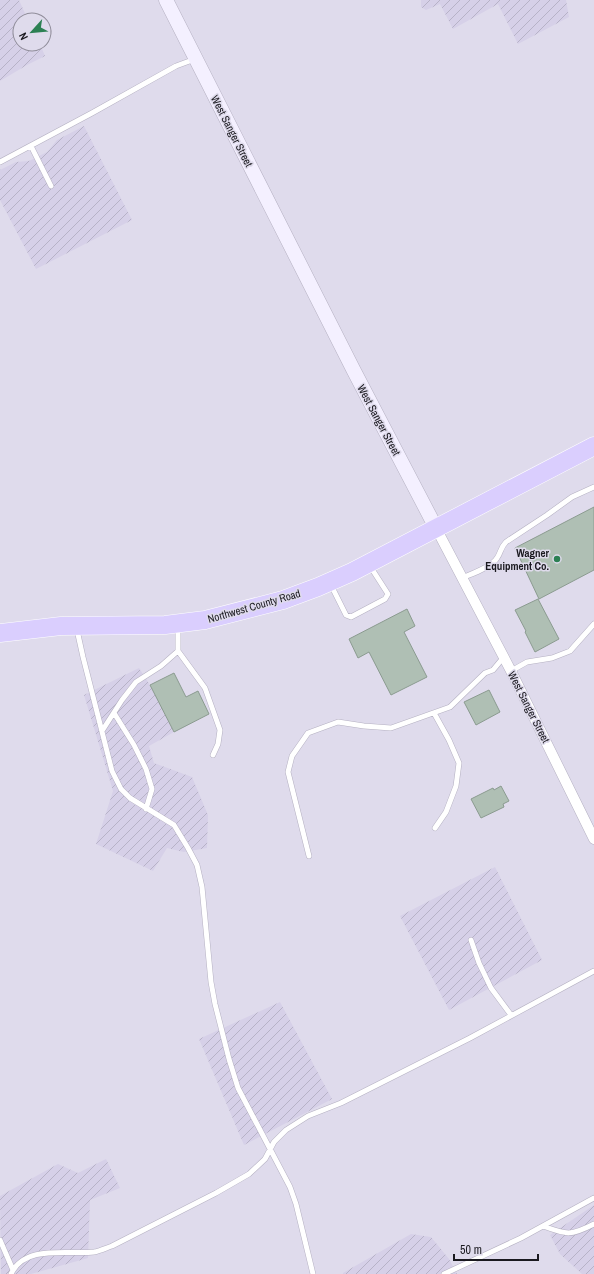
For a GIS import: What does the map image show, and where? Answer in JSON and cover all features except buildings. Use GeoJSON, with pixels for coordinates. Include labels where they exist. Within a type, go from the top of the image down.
{"type":"FeatureCollection","features":[{"type":"Feature","properties":{"kind":"highway","name":"Northwest County Road"},"geometry":{"type":"LineString","coordinates":[[0,634],[32,628],[165,625],[205,620],[283,600],[352,572],[594,446]]}},
{"type":"Feature","properties":{"kind":"main road","name":"West Sanger Street"},"geometry":{"type":"LineString","coordinates":[[166,0],[354,371],[436,528]]}},
{"type":"Feature","properties":{"kind":"street","name":"West Sanger Street"},"geometry":{"type":"LineString","coordinates":[[436,528],[511,671],[594,839]]}},
{"type":"Feature","properties":{"kind":"lane"},"geometry":{"type":"LineString","coordinates":[[0,162],[176,66],[196,59]]}},
{"type":"Feature","properties":{"kind":"lane"},"geometry":{"type":"LineString","coordinates":[[31,146],[51,186]]}},
{"type":"Feature","properties":{"kind":"lane"},"geometry":{"type":"LineString","coordinates":[[462,578],[491,564],[498,558],[501,547],[506,542],[572,497],[594,487]]}},
{"type":"Feature","properties":{"kind":"lane"},"geometry":{"type":"LineString","coordinates":[[329,582],[346,615],[351,617],[385,599],[388,594],[369,563]]}},
{"type":"Feature","properties":{"kind":"lane"},"geometry":{"type":"LineString","coordinates":[[178,623],[178,651],[205,688],[220,730],[218,744],[213,755]]}},
{"type":"Feature","properties":{"kind":"lane"},"geometry":{"type":"LineString","coordinates":[[511,671],[528,662],[552,658],[570,650],[594,624]]}},
{"type":"Feature","properties":{"kind":"lane"},"geometry":{"type":"LineString","coordinates":[[76,626],[112,771],[130,798],[174,825],[197,865],[202,887],[211,982],[229,1059],[238,1088],[271,1148],[290,1187],[296,1204],[313,1274]]}},
{"type":"Feature","properties":{"kind":"lane"},"geometry":{"type":"LineString","coordinates":[[102,731],[122,700],[136,682],[161,666],[178,651]]}},
{"type":"Feature","properties":{"kind":"lane"},"geometry":{"type":"LineString","coordinates":[[309,856],[288,772],[292,756],[308,733],[338,722],[391,728],[450,707],[486,673],[492,670],[503,658]]}},
{"type":"Feature","properties":{"kind":"lane"},"geometry":{"type":"LineString","coordinates":[[434,712],[459,763],[456,786],[446,812],[435,828]]}},
{"type":"Feature","properties":{"kind":"lane"},"geometry":{"type":"LineString","coordinates":[[114,713],[134,745],[146,769],[152,789],[146,809]]}},
{"type":"Feature","properties":{"kind":"lane"},"geometry":{"type":"LineString","coordinates":[[471,940],[479,963],[491,988],[511,1015]]}},
{"type":"Feature","properties":{"kind":"lane"},"geometry":{"type":"LineString","coordinates":[[12,1272],[20,1262],[32,1256],[46,1253],[96,1252],[112,1246],[216,1193],[249,1174],[265,1159],[274,1142],[286,1130],[308,1116],[341,1103],[470,1038],[594,971]]}},
{"type":"Feature","properties":{"kind":"lane"},"geometry":{"type":"LineString","coordinates":[[444,1274],[521,1238],[594,1198]]}},
{"type":"Feature","properties":{"kind":"lane"},"geometry":{"type":"LineString","coordinates":[[543,1226],[561,1233],[578,1232],[594,1224]]}},
{"type":"Feature","properties":{"kind":"lane"},"geometry":{"type":"LineString","coordinates":[[0,1240],[12,1272]]}},
{"type":"Feature","properties":{"kind":"shaded area"},"geometry":{"type":"Polygon","coordinates":[[[0,0],[19,0],[24,12],[12,12],[12,52],[43,52],[45,56],[0,81],[0,0]]]}},
{"type":"Feature","properties":{"kind":"shaded area"},"geometry":{"type":"Polygon","coordinates":[[[421,0],[566,0],[569,17],[518,44],[498,4],[453,29],[440,4],[426,10],[421,7],[421,0]]]}},
{"type":"Feature","properties":{"kind":"shaded area"},"geometry":{"type":"Polygon","coordinates":[[[84,126],[132,220],[36,269],[0,200],[0,170],[16,162],[29,161],[47,152],[57,140],[84,126]]]}},
{"type":"Feature","properties":{"kind":"shaded area"},"geometry":{"type":"Polygon","coordinates":[[[139,668],[150,685],[174,732],[149,746],[154,763],[192,777],[208,815],[207,848],[184,852],[167,848],[153,871],[96,844],[113,791],[84,695],[139,668]]]}},
{"type":"Feature","properties":{"kind":"shaded area"},"geometry":{"type":"Polygon","coordinates":[[[495,867],[542,960],[449,1010],[400,916],[495,867]]]}},
{"type":"Feature","properties":{"kind":"shaded area"},"geometry":{"type":"Polygon","coordinates":[[[280,1002],[332,1099],[244,1145],[199,1039],[280,1002]]]}},
{"type":"Feature","properties":{"kind":"shaded area"},"geometry":{"type":"Polygon","coordinates":[[[106,1159],[120,1188],[90,1200],[88,1258],[31,1274],[1,1274],[0,1196],[58,1164],[78,1173],[106,1159]]]}},
{"type":"Feature","properties":{"kind":"shaded area"},"geometry":{"type":"Polygon","coordinates":[[[594,1205],[594,1274],[582,1274],[560,1254],[550,1235],[594,1205]]]}},
{"type":"Feature","properties":{"kind":"shaded area"},"geometry":{"type":"Polygon","coordinates":[[[411,1234],[431,1237],[449,1259],[457,1274],[343,1274],[343,1273],[411,1234]]]}},
{"type":"Feature","properties":{"kind":"place","name":"Wagner Equipment Co."},"geometry":{"type":"Point","coordinates":[557,559]}}]}
